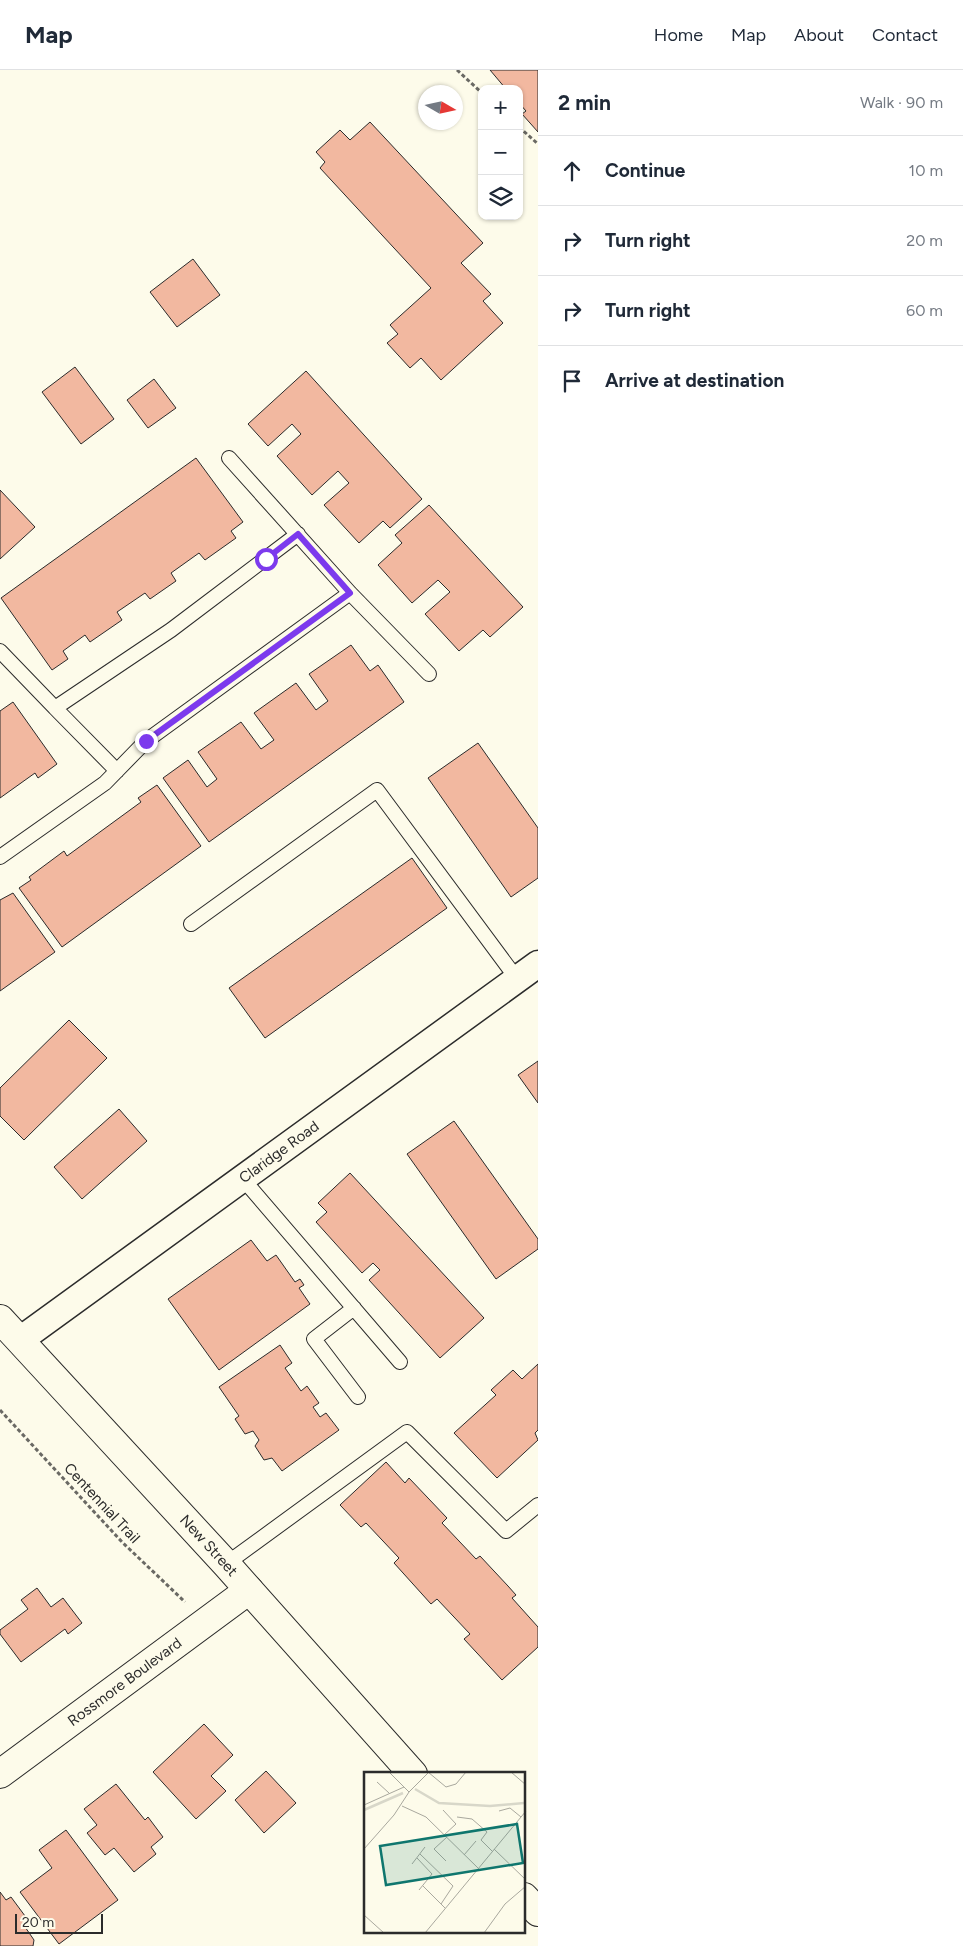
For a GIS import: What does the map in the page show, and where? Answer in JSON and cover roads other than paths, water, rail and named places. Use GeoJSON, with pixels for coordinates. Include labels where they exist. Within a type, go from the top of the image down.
{"type":"FeatureCollection","features":[{"type":"Feature","properties":{"kind":"main road","name":"New Street"},"geometry":{"type":"LineString","coordinates":[[0,1319],[226,1564],[411,1772]]}},
{"type":"Feature","properties":{"kind":"main road","name":"Rossmore Boulevard"},"geometry":{"type":"LineString","coordinates":[[0,1774],[249,1590]]}},
{"type":"Feature","properties":{"kind":"main road"},"geometry":{"type":"LineString","coordinates":[[526,1899],[538,1912]]}},
{"type":"Feature","properties":{"kind":"street","name":"Claridge Road"},"geometry":{"type":"LineString","coordinates":[[20,1340],[538,964]]}},
{"type":"Feature","properties":{"kind":"lane"},"geometry":{"type":"LineString","coordinates":[[229,458],[350,593],[429,674]]}},
{"type":"Feature","properties":{"kind":"lane"},"geometry":{"type":"LineString","coordinates":[[55,708],[172,630],[298,534]]}},
{"type":"Feature","properties":{"kind":"lane"},"geometry":{"type":"LineString","coordinates":[[0,857],[105,783],[146,741],[350,593]]}},
{"type":"Feature","properties":{"kind":"lane"},"geometry":{"type":"LineString","coordinates":[[0,651],[116,771]]}},
{"type":"Feature","properties":{"kind":"lane"},"geometry":{"type":"LineString","coordinates":[[191,924],[377,790],[517,979]]}},
{"type":"Feature","properties":{"kind":"lane"},"geometry":{"type":"LineString","coordinates":[[242,1178],[400,1362]]}},
{"type":"Feature","properties":{"kind":"lane"},"geometry":{"type":"LineString","coordinates":[[354,1308],[314,1340],[358,1397]]}},
{"type":"Feature","properties":{"kind":"lane"},"geometry":{"type":"LineString","coordinates":[[226,1564],[407,1432],[506,1531],[538,1505]]}}]}
